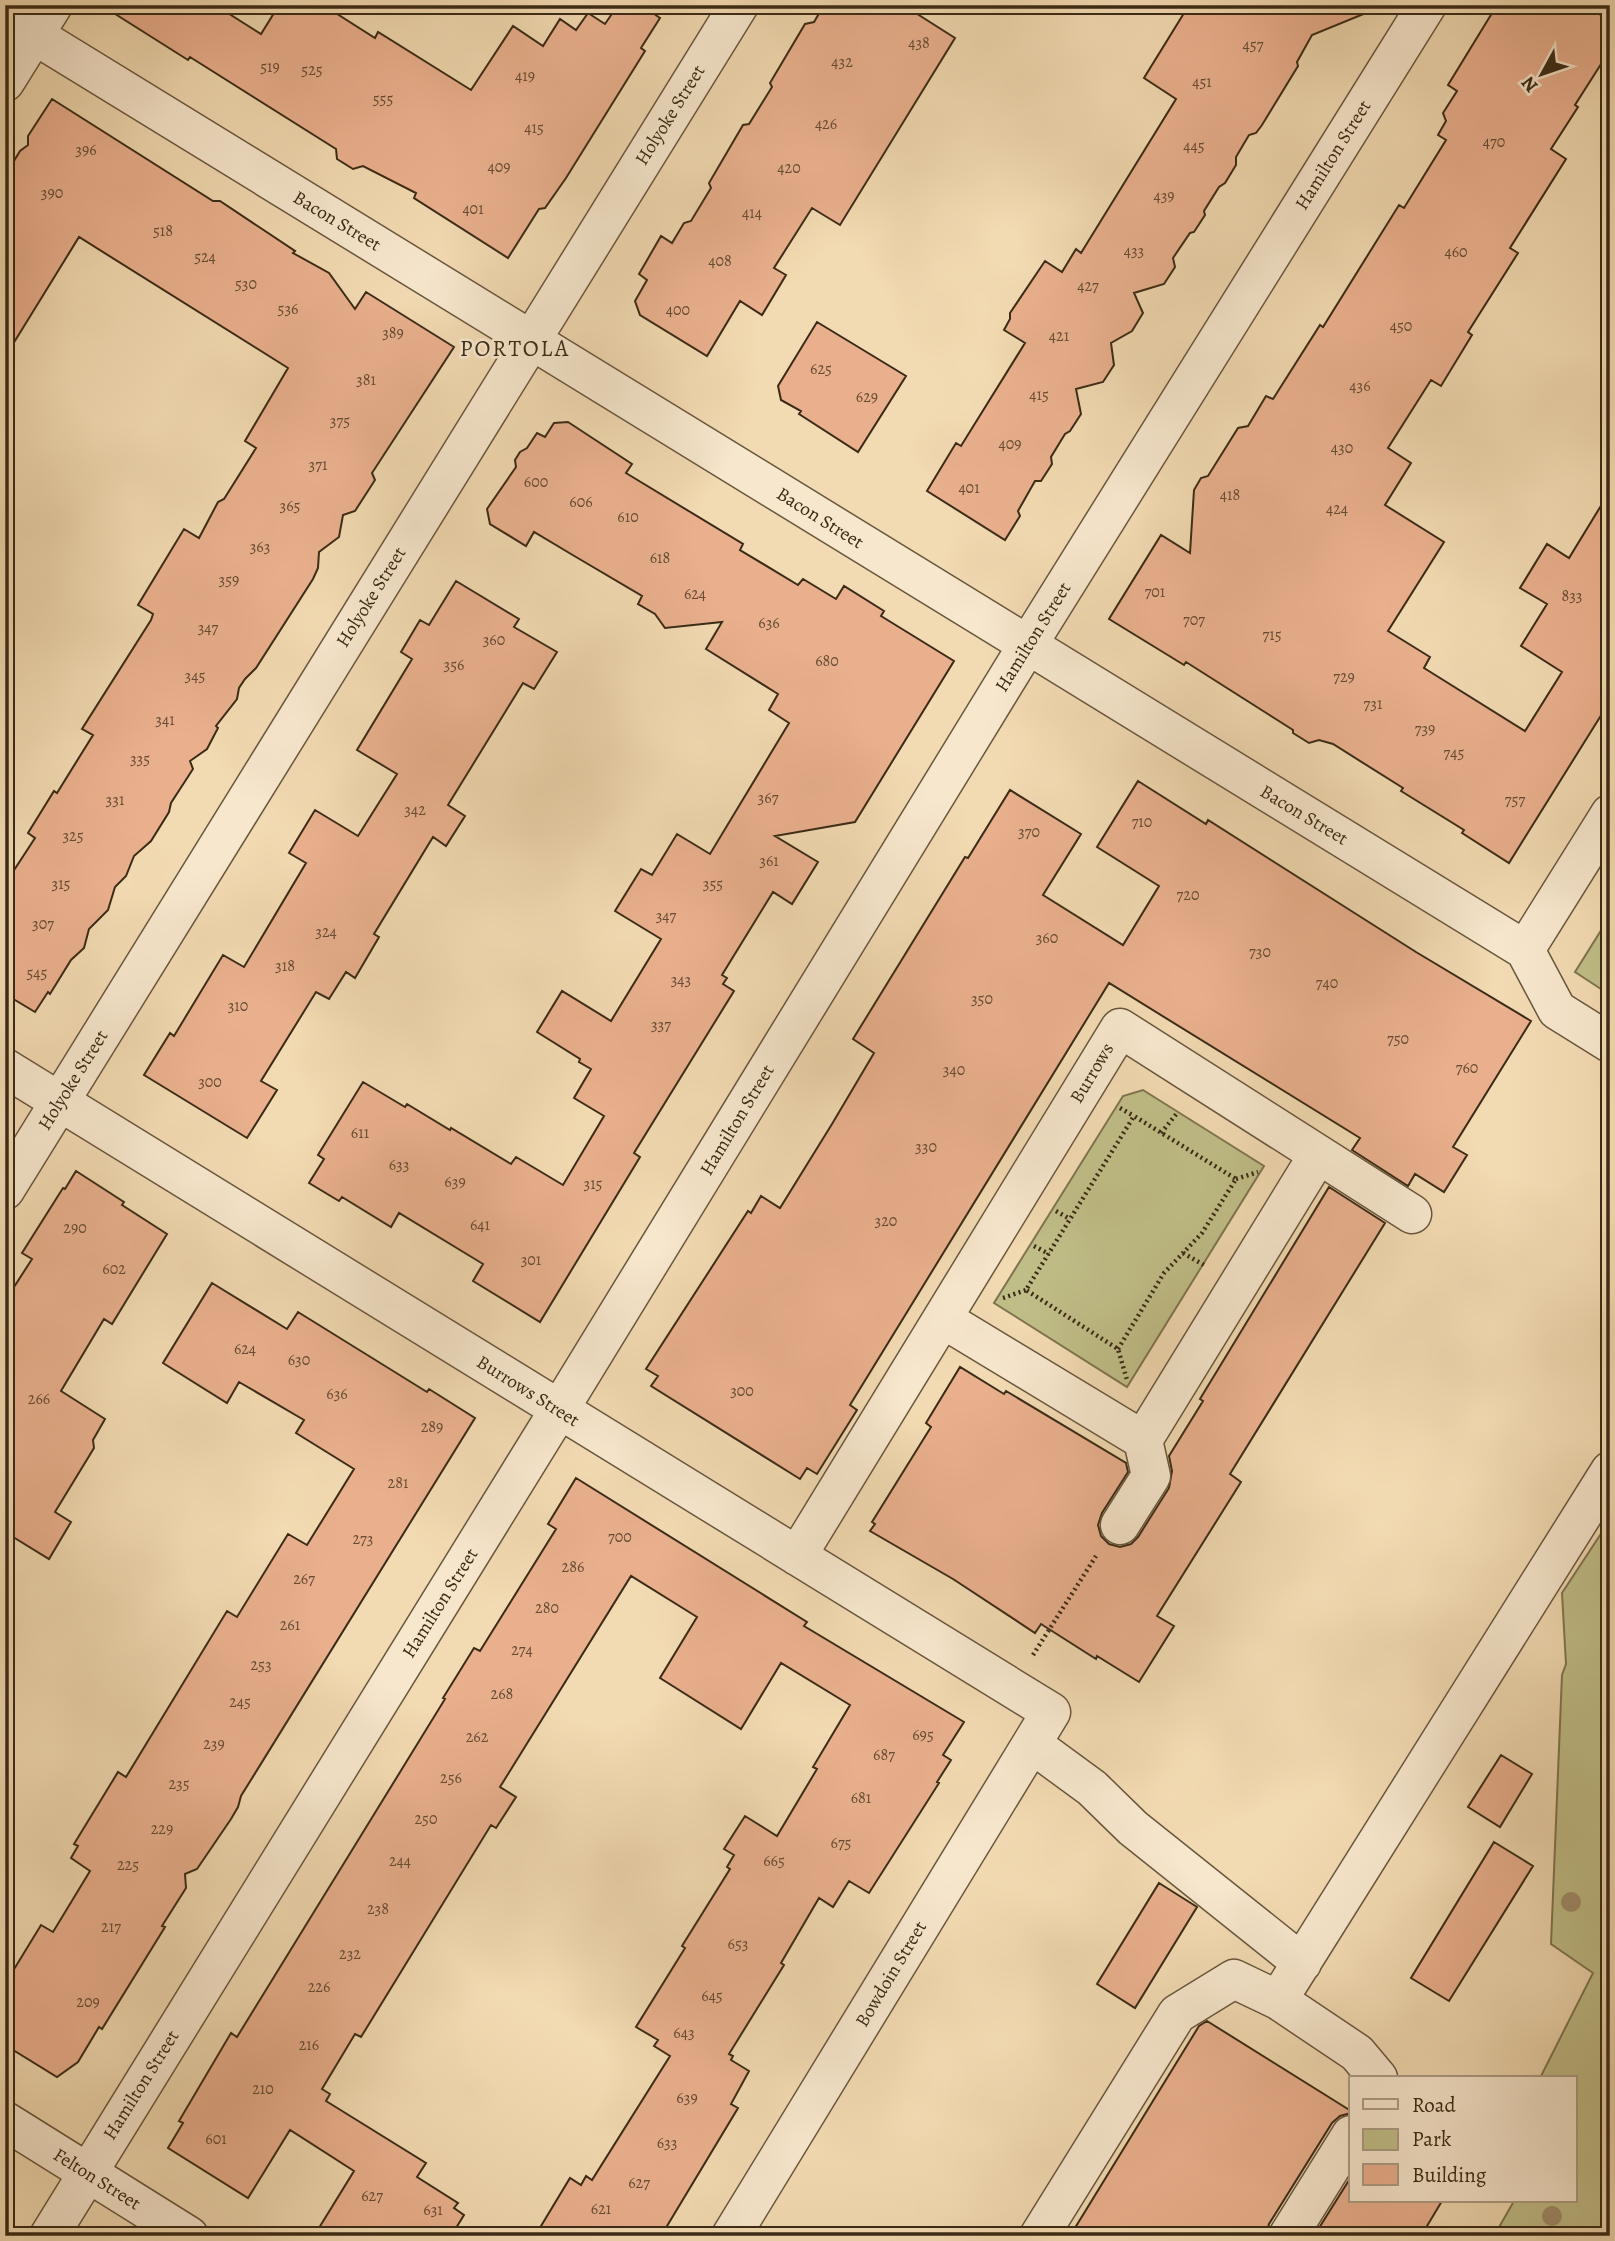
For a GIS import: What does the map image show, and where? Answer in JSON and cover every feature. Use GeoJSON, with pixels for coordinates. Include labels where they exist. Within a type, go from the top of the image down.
{"type":"FeatureCollection","features":[{"type":"Feature","properties":{"kind":"street","name":"Holyoke Street"},"geometry":{"type":"LineString","coordinates":[[5,1190],[738,5]]}},
{"type":"Feature","properties":{"kind":"street","name":"Hamilton Street"},"geometry":{"type":"LineString","coordinates":[[49,2236],[1027,646],[1427,5]]}},
{"type":"Feature","properties":{"kind":"street","name":"Bacon Street"},"geometry":{"type":"LineString","coordinates":[[31,19],[531,340],[1525,950]]}},
{"type":"Feature","properties":{"kind":"street"},"geometry":{"type":"LineString","coordinates":[[5,82],[31,19]]}},
{"type":"Feature","properties":{"kind":"street"},"geometry":{"type":"LineString","coordinates":[[1610,814],[1525,950],[1557,1010],[1610,1043]]}},
{"type":"Feature","properties":{"kind":"street","name":"Burrows"},"geometry":{"type":"LineString","coordinates":[[797,1556],[1120,1028],[1412,1214]]}},
{"type":"Feature","properties":{"kind":"street","name":"Burrows Street"},"geometry":{"type":"LineString","coordinates":[[5,1068],[1051,1712]]}},
{"type":"Feature","properties":{"kind":"street"},"geometry":{"type":"LineString","coordinates":[[1120,1525],[1151,1476],[1143,1440],[1318,1155]]}},
{"type":"Feature","properties":{"kind":"street"},"geometry":{"type":"LineString","coordinates":[[943,1319],[1143,1440]]}},
{"type":"Feature","properties":{"kind":"street"},"geometry":{"type":"LineString","coordinates":[[1278,2000],[1610,1471]]}},
{"type":"Feature","properties":{"kind":"street","name":"Bowdoin Street"},"geometry":{"type":"LineString","coordinates":[[731,2236],[1051,1712]]}},
{"type":"Feature","properties":{"kind":"street"},"geometry":{"type":"LineString","coordinates":[[1032,1744],[1092,1788],[1133,1828],[1302,1963]]}},
{"type":"Feature","properties":{"kind":"street"},"geometry":{"type":"LineString","coordinates":[[1039,2236],[1177,2014],[1234,1979],[1278,2000],[1357,2053],[1376,2076]]}},
{"type":"Feature","properties":{"kind":"street","name":"Felton Street"},"geometry":{"type":"LineString","coordinates":[[5,2121],[189,2236]]}},
{"type":"Feature","properties":{"kind":"street"},"geometry":{"type":"LineString","coordinates":[[1288,2236],[1349,2138]]}},
{"type":"Feature","properties":{"kind":"path"},"geometry":{"type":"LineString","coordinates":[[1134,1116],[1236,1179],[1202,1233],[1164,1273],[1118,1349],[1026,1290],[1134,1116]]}},
{"type":"Feature","properties":{"kind":"path"},"geometry":{"type":"LineString","coordinates":[[1012,1688],[1105,1542],[1120,1525]]}},
{"type":"Feature","properties":{"kind":"green space"},"geometry":{"type":"Polygon","coordinates":[[[1610,916],[1610,995],[1575,972],[1610,916]]]}},
{"type":"Feature","properties":{"kind":"green space"},"geometry":{"type":"Polygon","coordinates":[[[1143,1090],[1264,1166],[1127,1387],[994,1303],[1123,1096],[1143,1090]]]}},
{"type":"Feature","properties":{"kind":"green space"},"geometry":{"type":"Polygon","coordinates":[[[1610,1520],[1610,2236],[1494,2236],[1513,2202],[1576,2202],[1576,2076],[1541,2076],[1593,1973],[1551,1944],[1562,1675],[1566,1664],[1562,1593],[1610,1520]]]}},
{"type":"Feature","properties":{"kind":"building"},"geometry":{"type":"Polygon","coordinates":[[[101,5],[215,5],[261,34],[279,5],[323,5],[375,38],[378,32],[471,90],[513,26],[543,46],[560,19],[576,30],[588,13],[605,24],[618,5],[641,5],[660,18],[641,48],[645,51],[566,178],[545,208],[539,209],[508,258],[414,198],[416,193],[363,166],[353,169],[337,159],[336,149],[190,57],[188,60],[101,5]]]}},
{"type":"Feature","properties":{"kind":"building"},"geometry":{"type":"Polygon","coordinates":[[[824,5],[903,5],[955,38],[840,225],[812,208],[774,268],[786,275],[762,315],[740,301],[707,356],[640,315],[635,301],[647,280],[639,274],[661,236],[672,243],[684,223],[691,221],[711,188],[709,183],[743,125],[749,124],[772,87],[770,83],[805,24],[814,22],[824,5]]]}},
{"type":"Feature","properties":{"kind":"building"},"geometry":{"type":"Polygon","coordinates":[[[1189,5],[1383,6],[1312,35],[1297,62],[1298,66],[1262,125],[1256,133],[1249,135],[1225,183],[1219,187],[1194,232],[1190,233],[1173,258],[1175,267],[1164,284],[1134,293],[1143,313],[1132,331],[1111,343],[1114,365],[1103,382],[1076,389],[1081,414],[1051,457],[1052,464],[1041,481],[1035,481],[1018,511],[1020,516],[1005,540],[927,491],[956,443],[961,446],[1025,343],[1004,330],[1010,313],[1045,261],[1062,272],[1076,249],[1081,253],[1176,99],[1144,78],[1189,5]]]}},
{"type":"Feature","properties":{"kind":"building"},"geometry":{"type":"Polygon","coordinates":[[[1497,5],[1585,5],[1610,21],[1610,50],[1551,149],[1566,159],[1510,248],[1518,253],[1468,332],[1472,335],[1441,386],[1431,380],[1388,448],[1411,463],[1385,505],[1444,542],[1388,631],[1430,657],[1424,668],[1525,731],[1562,672],[1521,646],[1547,604],[1520,588],[1547,544],[1569,558],[1610,491],[1610,701],[1509,863],[1462,833],[1464,830],[1401,791],[1403,788],[1333,744],[1319,740],[1309,743],[1186,662],[1184,665],[1109,619],[1161,535],[1190,553],[1194,490],[1201,478],[1208,476],[1238,428],[1248,426],[1266,396],[1273,399],[1320,325],[1323,327],[1399,205],[1404,208],[1446,140],[1438,135],[1446,121],[1443,113],[1457,91],[1448,85],[1497,5]]]}},
{"type":"Feature","properties":{"kind":"building"},"geometry":{"type":"Polygon","coordinates":[[[52,99],[213,201],[220,201],[295,251],[293,253],[329,273],[355,309],[366,292],[454,347],[372,473],[375,480],[355,511],[343,515],[339,537],[319,552],[318,568],[313,579],[256,668],[239,688],[237,699],[216,726],[218,728],[207,749],[190,761],[193,769],[151,841],[134,856],[126,876],[115,887],[108,910],[89,929],[84,948],[71,960],[35,1012],[5,994],[5,884],[35,838],[28,833],[93,735],[82,729],[151,620],[153,614],[138,605],[184,529],[199,538],[218,502],[224,499],[256,448],[245,441],[288,368],[79,237],[5,357],[5,176],[20,151],[28,145],[28,136],[52,99]]]}},
{"type":"Feature","properties":{"kind":"building"},"geometry":{"type":"Polygon","coordinates":[[[817,322],[906,376],[858,452],[781,400],[778,386],[817,322]]]}},
{"type":"Feature","properties":{"kind":"building"},"geometry":{"type":"Polygon","coordinates":[[[568,422],[632,464],[626,473],[743,544],[740,550],[798,585],[803,579],[836,599],[844,586],[884,611],[881,616],[954,661],[855,822],[775,836],[818,862],[792,904],[773,892],[722,975],[727,978],[723,984],[734,991],[634,1153],[640,1157],[540,1322],[473,1281],[483,1264],[399,1213],[391,1227],[342,1197],[339,1201],[309,1183],[324,1159],[318,1155],[363,1082],[405,1107],[407,1104],[450,1130],[451,1128],[511,1164],[516,1157],[563,1185],[604,1116],[574,1098],[591,1069],[537,1032],[562,991],[611,1021],[661,939],[615,911],[641,869],[652,875],[677,834],[710,854],[789,723],[769,710],[778,694],[706,649],[722,622],[665,628],[655,614],[638,604],[642,596],[534,532],[526,546],[490,524],[487,509],[516,467],[515,460],[520,452],[527,448],[537,433],[545,437],[554,423],[568,422]]]}},
{"type":"Feature","properties":{"kind":"building"},"geometry":{"type":"Polygon","coordinates":[[[456,581],[519,619],[514,627],[557,652],[534,689],[523,683],[448,805],[465,816],[446,846],[433,837],[374,934],[379,937],[355,978],[346,972],[329,999],[316,992],[261,1081],[277,1090],[247,1138],[144,1075],[170,1033],[174,1036],[223,955],[244,967],[306,863],[289,853],[315,810],[358,836],[397,774],[357,750],[412,659],[401,652],[420,620],[429,625],[456,581]]]}},
{"type":"Feature","properties":{"kind":"building"},"geometry":{"type":"Polygon","coordinates":[[[1138,781],[1206,824],[1208,820],[1416,952],[1531,1021],[1453,1147],[1467,1155],[1444,1192],[1415,1174],[1408,1186],[1352,1150],[1360,1138],[1109,983],[850,1405],[857,1410],[817,1474],[807,1468],[800,1479],[651,1386],[658,1376],[646,1369],[748,1211],[751,1213],[761,1196],[780,1208],[832,1124],[874,1053],[853,1039],[965,857],[968,858],[1010,790],[1081,834],[1043,895],[1123,945],[1159,886],[1097,847],[1138,781]]]}},
{"type":"Feature","properties":{"kind":"building"},"geometry":{"type":"Polygon","coordinates":[[[76,1171],[167,1234],[112,1324],[104,1319],[61,1391],[105,1419],[93,1440],[94,1448],[55,1512],[71,1522],[49,1559],[5,1532],[5,1301],[32,1259],[22,1253],[76,1171]]]}},
{"type":"Feature","properties":{"kind":"building"},"geometry":{"type":"Polygon","coordinates":[[[1329,1187],[1385,1223],[1230,1474],[1241,1482],[1157,1616],[1174,1626],[1139,1682],[1097,1656],[1096,1659],[1041,1624],[1035,1633],[953,1579],[870,1531],[875,1524],[872,1522],[931,1427],[926,1423],[960,1367],[1004,1394],[1006,1391],[1126,1463],[1128,1472],[1102,1513],[1098,1525],[1101,1536],[1109,1544],[1120,1547],[1131,1544],[1169,1488],[1172,1471],[1169,1456],[1203,1401],[1200,1399],[1329,1187]]]}},
{"type":"Feature","properties":{"kind":"building"},"geometry":{"type":"Polygon","coordinates":[[[212,1283],[287,1329],[298,1312],[427,1392],[429,1389],[475,1418],[241,1796],[231,1819],[197,1869],[185,1874],[186,1888],[102,2029],[99,2027],[78,2062],[57,2077],[5,2045],[5,1984],[41,1925],[53,1932],[90,1871],[71,1858],[78,1846],[74,1844],[118,1772],[126,1777],[227,1611],[237,1617],[288,1534],[307,1545],[354,1469],[296,1433],[304,1420],[239,1382],[227,1403],[163,1363],[212,1283]]]}},
{"type":"Feature","properties":{"kind":"building"},"geometry":{"type":"Polygon","coordinates":[[[576,1478],[807,1622],[804,1626],[964,1722],[943,1755],[951,1760],[869,1893],[849,1881],[833,1907],[819,1898],[781,1963],[784,1965],[729,2054],[733,2056],[731,2060],[749,2071],[731,2104],[738,2108],[661,2236],[535,2236],[570,2178],[581,2185],[586,2176],[592,2180],[670,2056],[654,2046],[658,2040],[636,2027],[730,1869],[727,1867],[734,1855],[724,1849],[745,1816],[777,1836],[817,1769],[813,1767],[850,1705],[781,1663],[741,1729],[660,1678],[697,1617],[631,1576],[500,1787],[516,1797],[496,1828],[491,1825],[361,2037],[355,2034],[322,2089],[330,2094],[326,2101],[426,2163],[417,2177],[458,2203],[454,2208],[464,2215],[451,2236],[314,2236],[354,2171],[290,2130],[248,2198],[168,2148],[183,2123],[179,2121],[231,2033],[237,2037],[474,1648],[480,1651],[556,1529],[548,1524],[576,1478]]]}},
{"type":"Feature","properties":{"kind":"building"},"geometry":{"type":"Polygon","coordinates":[[[1501,1755],[1532,1774],[1500,1827],[1468,1807],[1501,1755]]]}},
{"type":"Feature","properties":{"kind":"building"},"geometry":{"type":"Polygon","coordinates":[[[1494,1842],[1533,1866],[1449,2001],[1411,1978],[1494,1842]]]}},
{"type":"Feature","properties":{"kind":"building"},"geometry":{"type":"Polygon","coordinates":[[[1159,1883],[1197,1907],[1135,2008],[1097,1984],[1159,1883]]]}},
{"type":"Feature","properties":{"kind":"building"},"geometry":{"type":"Polygon","coordinates":[[[1207,2021],[1349,2110],[1349,2114],[1340,2116],[1332,2123],[1269,2224],[1266,2236],[1070,2236],[1199,2026],[1207,2021]]]}},
{"type":"Feature","properties":{"kind":"building"},"geometry":{"type":"Polygon","coordinates":[[[1349,2180],[1349,2202],[1441,2202],[1421,2236],[1314,2236],[1349,2180]]]}},
{"type":"Feature","properties":{"kind":"district","name":"PORTOLA"},"geometry":{"type":"Point","coordinates":[515,348]}}]}
